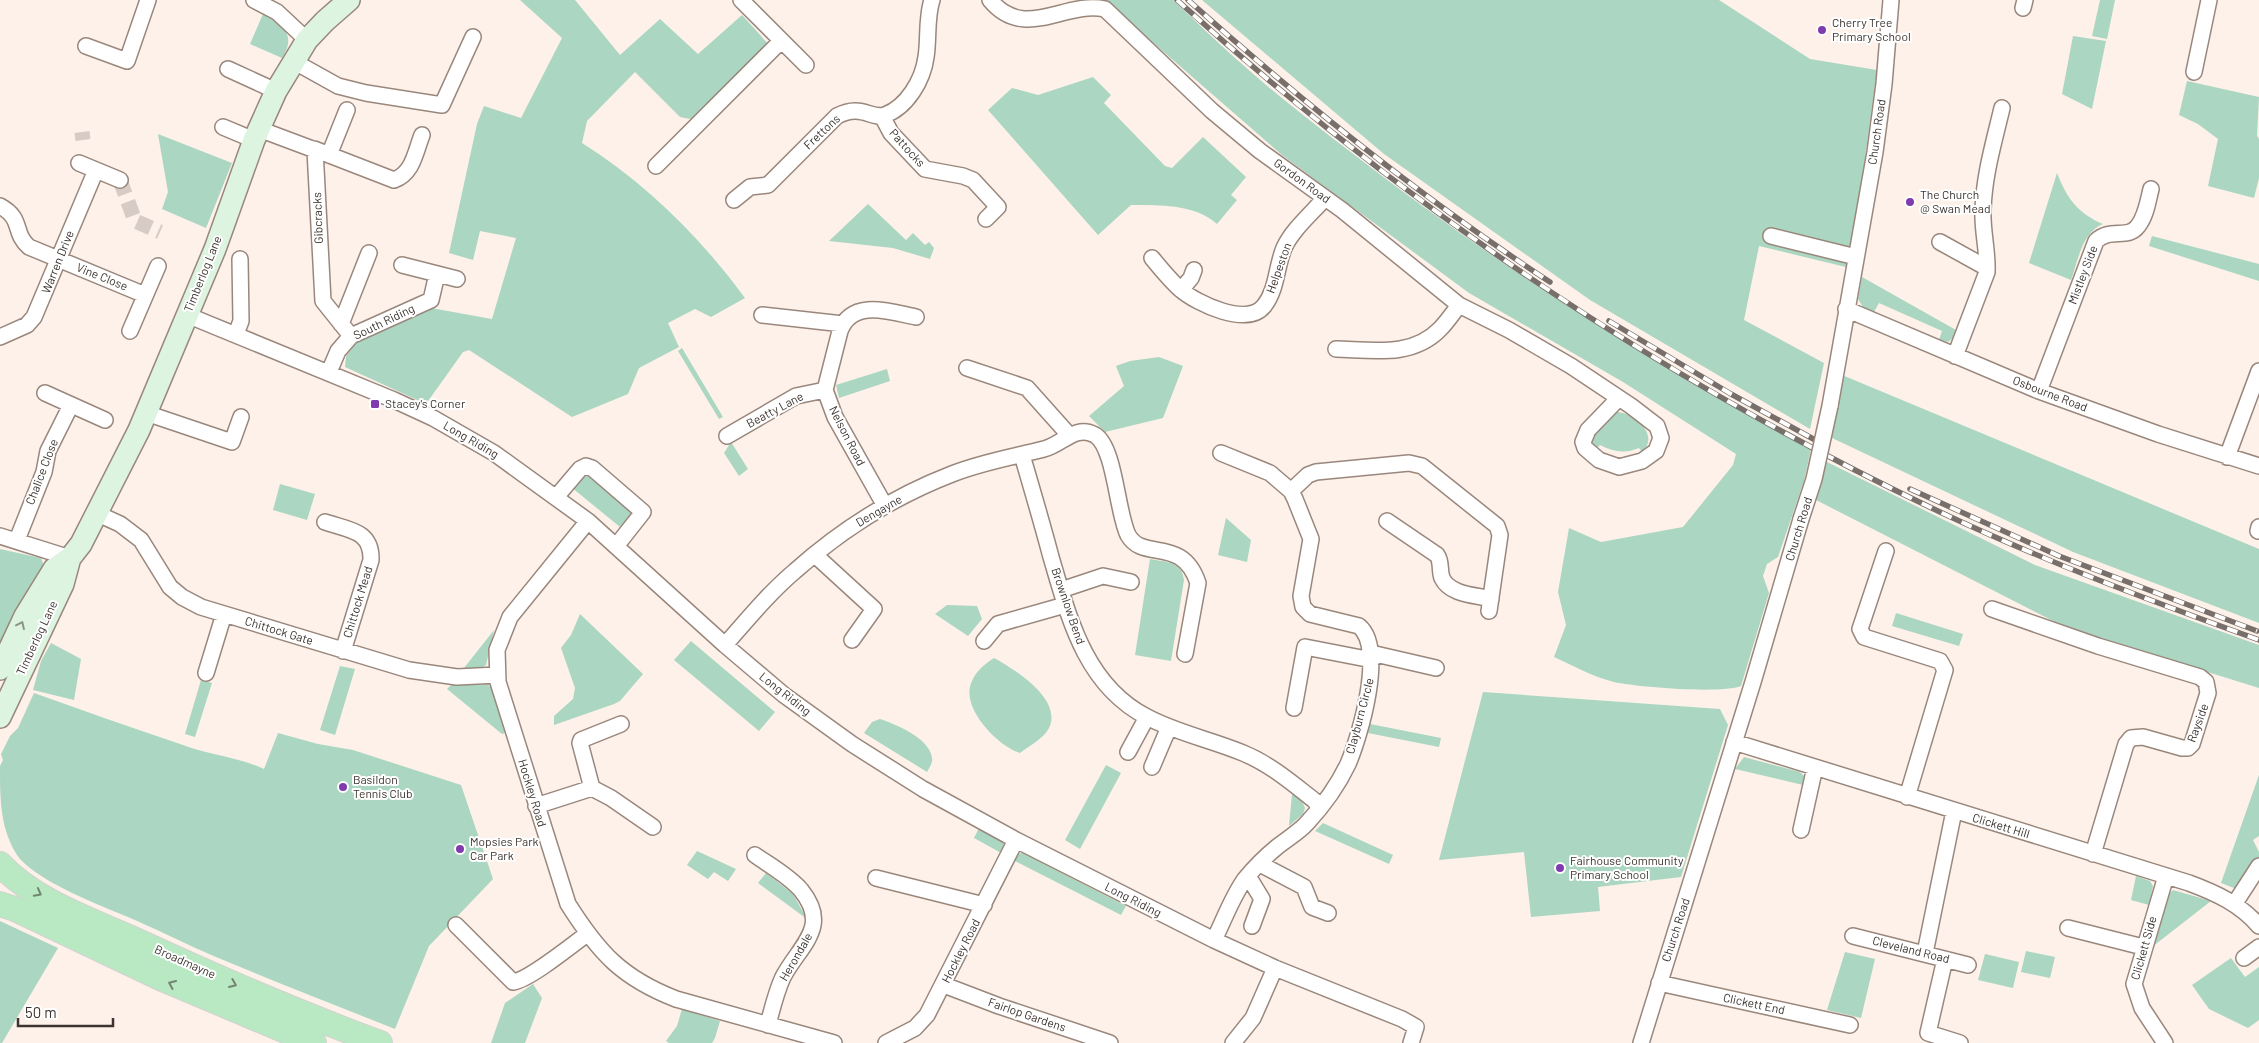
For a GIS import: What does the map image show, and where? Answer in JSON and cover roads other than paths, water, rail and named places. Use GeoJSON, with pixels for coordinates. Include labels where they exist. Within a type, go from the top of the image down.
{"type":"FeatureCollection","features":[{"type":"Feature","properties":{"kind":"main road","name":"Timberlog Lane"},"geometry":{"type":"LineString","coordinates":[[0,669],[25,616],[54,569],[70,558],[81,544],[98,514],[146,414],[215,249],[256,134],[276,91],[293,61],[308,40],[325,21],[349,0]]}},
{"type":"Feature","properties":{"kind":"main road","name":"Timberlog Lane"},"geometry":{"type":"LineString","coordinates":[[0,717],[63,584],[70,558]]}},
{"type":"Feature","properties":{"kind":"main road","name":"Broadmayne"},"geometry":{"type":"LineString","coordinates":[[0,864],[28,887],[101,925],[233,984],[380,1043]]}},
{"type":"Feature","properties":{"kind":"main road","name":"Broadmayne"},"geometry":{"type":"LineString","coordinates":[[0,904],[160,978],[314,1043]]}},
{"type":"Feature","properties":{"kind":"street"},"geometry":{"type":"LineString","coordinates":[[86,46],[127,61],[148,0]]}},
{"type":"Feature","properties":{"kind":"street"},"geometry":{"type":"LineString","coordinates":[[254,0],[278,12],[308,40]]}},
{"type":"Feature","properties":{"kind":"street"},"geometry":{"type":"LineString","coordinates":[[741,0],[806,66]]}},
{"type":"Feature","properties":{"kind":"street"},"geometry":{"type":"LineString","coordinates":[[882,116],[893,111],[908,99],[918,81],[926,59],[932,0]]}},
{"type":"Feature","properties":{"kind":"street","name":"Gordon Road"},"geometry":{"type":"LineString","coordinates":[[990,0],[998,9],[1015,17],[1038,15],[1085,3],[1095,4],[1104,9],[1212,111],[1260,151],[1325,198],[1459,305],[1525,339],[1571,366],[1619,398],[1657,426],[1661,438],[1656,451],[1651,456],[1632,465],[1619,467],[1599,460],[1585,448],[1583,442],[1588,430],[1619,398]]}},
{"type":"Feature","properties":{"kind":"street","name":"Church Road"},"geometry":{"type":"LineString","coordinates":[[1641,1043],[1814,479],[1830,406],[1880,118],[1891,0]]}},
{"type":"Feature","properties":{"kind":"street"},"geometry":{"type":"LineString","coordinates":[[2194,72],[2209,0]]}},
{"type":"Feature","properties":{"kind":"street"},"geometry":{"type":"LineString","coordinates":[[293,61],[338,86],[366,94],[442,105],[473,37]]}},
{"type":"Feature","properties":{"kind":"street"},"geometry":{"type":"LineString","coordinates":[[656,166],[781,41]]}},
{"type":"Feature","properties":{"kind":"street"},"geometry":{"type":"LineString","coordinates":[[228,69],[276,91]]}},
{"type":"Feature","properties":{"kind":"street"},"geometry":{"type":"LineString","coordinates":[[1955,356],[1987,268],[1983,226],[1985,182],[2002,108]]}},
{"type":"Feature","properties":{"kind":"street"},"geometry":{"type":"LineString","coordinates":[[329,155],[347,110]]}},
{"type":"Feature","properties":{"kind":"street","name":"Frettons"},"geometry":{"type":"LineString","coordinates":[[734,200],[750,187],[768,185],[837,116],[848,111],[857,110],[882,116]]}},
{"type":"Feature","properties":{"kind":"street","name":"Pattocks"},"geometry":{"type":"LineString","coordinates":[[882,116],[891,133],[925,168],[973,180],[998,207],[986,219]]}},
{"type":"Feature","properties":{"kind":"street"},"geometry":{"type":"LineString","coordinates":[[223,127],[314,149],[394,180],[404,176],[409,170],[422,135]]}},
{"type":"Feature","properties":{"kind":"street","name":"Gibcracks"},"geometry":{"type":"LineString","coordinates":[[314,149],[321,291],[327,308],[351,336]]}},
{"type":"Feature","properties":{"kind":"street"},"geometry":{"type":"LineString","coordinates":[[79,163],[120,180]]}},
{"type":"Feature","properties":{"kind":"street","name":"Warren Drive"},"geometry":{"type":"LineString","coordinates":[[0,337],[27,325],[34,317],[96,170]]}},
{"type":"Feature","properties":{"kind":"street","name":"Mistley Side"},"geometry":{"type":"LineString","coordinates":[[2039,391],[2096,241],[2107,233],[2129,233],[2136,230],[2143,217],[2151,189]]}},
{"type":"Feature","properties":{"kind":"street","name":"Helpeston"},"geometry":{"type":"LineString","coordinates":[[1152,258],[1181,290],[1205,304],[1239,316],[1260,310],[1271,294],[1284,248],[1325,198]]}},
{"type":"Feature","properties":{"kind":"street","name":"Vine Close"},"geometry":{"type":"LineString","coordinates":[[0,206],[11,212],[23,241],[37,251],[145,295]]}},
{"type":"Feature","properties":{"kind":"street"},"geometry":{"type":"LineString","coordinates":[[1771,236],[1856,257]]}},
{"type":"Feature","properties":{"kind":"street"},"geometry":{"type":"LineString","coordinates":[[1940,242],[1987,268]]}},
{"type":"Feature","properties":{"kind":"street"},"geometry":{"type":"LineString","coordinates":[[341,324],[369,253]]}},
{"type":"Feature","properties":{"kind":"street"},"geometry":{"type":"LineString","coordinates":[[236,334],[241,321],[240,259]]}},
{"type":"Feature","properties":{"kind":"street"},"geometry":{"type":"LineString","coordinates":[[402,265],[457,279]]}},
{"type":"Feature","properties":{"kind":"street"},"geometry":{"type":"LineString","coordinates":[[132,324],[158,266]]}},
{"type":"Feature","properties":{"kind":"street"},"geometry":{"type":"LineString","coordinates":[[1181,290],[1191,278],[1194,270]]}},
{"type":"Feature","properties":{"kind":"street","name":"South Riding"},"geometry":{"type":"LineString","coordinates":[[329,372],[338,351],[351,336],[431,300],[437,274]]}},
{"type":"Feature","properties":{"kind":"street"},"geometry":{"type":"LineString","coordinates":[[1336,349],[1395,351],[1412,347],[1430,338],[1440,329],[1459,305]]}},
{"type":"Feature","properties":{"kind":"street","name":"Osbourne Road"},"geometry":{"type":"LineString","coordinates":[[1846,309],[2039,391],[2158,434],[2259,466]]}},
{"type":"Feature","properties":{"kind":"street"},"geometry":{"type":"LineString","coordinates":[[762,315],[842,324],[852,315],[866,310],[916,317]]}},
{"type":"Feature","properties":{"kind":"street","name":"Long Riding"},"geometry":{"type":"LineString","coordinates":[[187,314],[329,372],[433,418],[494,453],[557,496],[617,545],[725,645],[784,695],[884,765],[1016,840],[1214,940],[1275,968],[1402,1019],[1416,1027],[1411,1043]]}},
{"type":"Feature","properties":{"kind":"street","name":"Nelson Road"},"geometry":{"type":"LineString","coordinates":[[842,324],[825,390],[835,417],[885,506]]}},
{"type":"Feature","properties":{"kind":"street"},"geometry":{"type":"LineString","coordinates":[[967,368],[1027,388],[1069,435],[1083,432],[1095,436],[1103,443],[1129,536],[1144,547],[1178,555],[1188,562],[1194,572],[1198,583],[1184,654]]}},
{"type":"Feature","properties":{"kind":"street"},"geometry":{"type":"LineString","coordinates":[[2228,457],[2258,374]]}},
{"type":"Feature","properties":{"kind":"street","name":"Beatty Lane"},"geometry":{"type":"LineString","coordinates":[[727,436],[796,396],[825,390]]}},
{"type":"Feature","properties":{"kind":"street"},"geometry":{"type":"LineString","coordinates":[[45,392],[105,420]]}},
{"type":"Feature","properties":{"kind":"street","name":"Chalice Close"},"geometry":{"type":"LineString","coordinates":[[17,540],[44,472],[48,451],[71,405]]}},
{"type":"Feature","properties":{"kind":"street"},"geometry":{"type":"LineString","coordinates":[[146,414],[232,442],[241,416]]}},
{"type":"Feature","properties":{"kind":"street","name":"Dengayne"},"geometry":{"type":"LineString","coordinates":[[725,645],[770,594],[814,555],[850,528],[885,506],[954,473],[1051,447],[1069,435]]}},
{"type":"Feature","properties":{"kind":"street","name":"Clayburn Circle"},"geometry":{"type":"LineString","coordinates":[[1214,940],[1237,892],[1248,876],[1276,847],[1306,824],[1319,808],[1347,764],[1371,677],[1372,657],[1367,636],[1359,626],[1310,614],[1303,606],[1301,596],[1311,539],[1291,491],[1270,473],[1220,454]]}},
{"type":"Feature","properties":{"kind":"street","name":"Brownlow Bend"},"geometry":{"type":"LineString","coordinates":[[1022,455],[1065,605],[1081,648],[1099,676],[1127,705],[1146,717],[1169,727],[1245,753],[1267,765],[1315,801],[1319,808]]}},
{"type":"Feature","properties":{"kind":"street"},"geometry":{"type":"LineString","coordinates":[[1291,491],[1308,475],[1316,472],[1409,463],[1422,466],[1497,526],[1500,535],[1490,605],[1452,589],[1441,576],[1440,559],[1437,555],[1387,521]]}},
{"type":"Feature","properties":{"kind":"street"},"geometry":{"type":"LineString","coordinates":[[557,496],[580,469],[586,466],[592,468],[643,512],[617,545]]}},
{"type":"Feature","properties":{"kind":"street","name":"Chittock Gate"},"geometry":{"type":"LineString","coordinates":[[98,514],[120,524],[141,540],[163,577],[182,597],[201,607],[409,670],[457,677],[497,675]]}},
{"type":"Feature","properties":{"kind":"street","name":"Hockley Road"},"geometry":{"type":"LineString","coordinates":[[588,521],[510,617],[497,650],[497,675],[536,806],[568,904],[587,934],[606,957],[632,978],[655,991],[676,1000],[834,1043]]}},
{"type":"Feature","properties":{"kind":"street","name":"Chittock Mead"},"geometry":{"type":"LineString","coordinates":[[325,522],[361,534],[366,539],[371,552],[371,560],[343,651]]}},
{"type":"Feature","properties":{"kind":"street"},"geometry":{"type":"LineString","coordinates":[[0,536],[70,558]]}},
{"type":"Feature","properties":{"kind":"street"},"geometry":{"type":"LineString","coordinates":[[1886,551],[1860,629],[1864,637],[1940,661],[1945,670],[1907,797]]}},
{"type":"Feature","properties":{"kind":"street"},"geometry":{"type":"LineString","coordinates":[[814,555],[874,609],[852,640]]}},
{"type":"Feature","properties":{"kind":"street"},"geometry":{"type":"LineString","coordinates":[[1061,590],[1103,576],[1131,582]]}},
{"type":"Feature","properties":{"kind":"street"},"geometry":{"type":"LineString","coordinates":[[984,641],[998,624],[1065,605]]}},
{"type":"Feature","properties":{"kind":"street","name":"Rayside"},"geometry":{"type":"LineString","coordinates":[[1992,609],[2098,646],[2200,677],[2208,687],[2208,693],[2192,744],[2188,748],[2182,748],[2143,736],[2131,738],[2126,744],[2093,854]]}},
{"type":"Feature","properties":{"kind":"street"},"geometry":{"type":"LineString","coordinates":[[206,673],[224,614]]}},
{"type":"Feature","properties":{"kind":"street"},"geometry":{"type":"LineString","coordinates":[[1294,708],[1305,647],[1436,668]]}},
{"type":"Feature","properties":{"kind":"street"},"geometry":{"type":"LineString","coordinates":[[1128,752],[1146,717]]}},
{"type":"Feature","properties":{"kind":"street"},"geometry":{"type":"LineString","coordinates":[[592,788],[580,743],[581,740],[621,724]]}},
{"type":"Feature","properties":{"kind":"street"},"geometry":{"type":"LineString","coordinates":[[1152,767],[1169,727]]}},
{"type":"Feature","properties":{"kind":"street","name":"Clickett Hill"},"geometry":{"type":"LineString","coordinates":[[1734,742],[2216,893],[2235,903],[2259,926]]}},
{"type":"Feature","properties":{"kind":"street"},"geometry":{"type":"LineString","coordinates":[[1801,830],[1816,767]]}},
{"type":"Feature","properties":{"kind":"street"},"geometry":{"type":"LineString","coordinates":[[536,806],[592,788],[612,798],[652,827]]}},
{"type":"Feature","properties":{"kind":"street"},"geometry":{"type":"LineString","coordinates":[[1925,953],[1954,811]]}},
{"type":"Feature","properties":{"kind":"street","name":"Hockley Road"},"geometry":{"type":"LineString","coordinates":[[896,1041],[915,1028],[927,1016],[1016,840]]}},
{"type":"Feature","properties":{"kind":"street","name":"Herondale"},"geometry":{"type":"LineString","coordinates":[[755,855],[799,888],[808,900],[814,916],[807,942],[783,978],[768,1025]]}},
{"type":"Feature","properties":{"kind":"street"},"geometry":{"type":"LineString","coordinates":[[1260,864],[1304,886],[1312,907],[1328,913]]}},
{"type":"Feature","properties":{"kind":"street"},"geometry":{"type":"LineString","coordinates":[[2235,903],[2259,866]]}},
{"type":"Feature","properties":{"kind":"street"},"geometry":{"type":"LineString","coordinates":[[1248,876],[1262,899],[1252,926]]}},
{"type":"Feature","properties":{"kind":"street","name":"Clickett Side"},"geometry":{"type":"LineString","coordinates":[[2165,1043],[2142,1008],[2136,996],[2134,984],[2143,947],[2166,876]]}},
{"type":"Feature","properties":{"kind":"street"},"geometry":{"type":"LineString","coordinates":[[876,878],[984,906]]}},
{"type":"Feature","properties":{"kind":"street"},"geometry":{"type":"LineString","coordinates":[[456,925],[512,982],[517,982],[587,934]]}},
{"type":"Feature","properties":{"kind":"street"},"geometry":{"type":"LineString","coordinates":[[2068,928],[2143,947]]}},
{"type":"Feature","properties":{"kind":"street","name":"Cleveland Road"},"geometry":{"type":"LineString","coordinates":[[1853,936],[1968,965]]}},
{"type":"Feature","properties":{"kind":"street"},"geometry":{"type":"LineString","coordinates":[[2244,958],[2259,947]]}},
{"type":"Feature","properties":{"kind":"street"},"geometry":{"type":"LineString","coordinates":[[1945,958],[1928,1033],[1960,1043]]}},
{"type":"Feature","properties":{"kind":"street"},"geometry":{"type":"LineString","coordinates":[[1233,1043],[1253,1018],[1275,968]]}},
{"type":"Feature","properties":{"kind":"street","name":"Clickett End"},"geometry":{"type":"LineString","coordinates":[[1659,983],[1850,1025]]}},
{"type":"Feature","properties":{"kind":"street","name":"Fairlop Gardens"},"geometry":{"type":"LineString","coordinates":[[944,985],[999,1006],[1110,1043]]}},
{"type":"Feature","properties":{"kind":"tunnel"},"geometry":{"type":"LineString","coordinates":[[82,132],[83,140]]}},
{"type":"Feature","properties":{"kind":"tunnel"},"geometry":{"type":"LineString","coordinates":[[120,180],[135,221],[160,232]]}},
{"type":"Feature","properties":{"kind":"railway"},"geometry":{"type":"LineString","coordinates":[[1177,0],[1264,76],[1353,149],[1445,218],[1540,284],[1637,347],[1837,461],[1940,512],[2098,580],[2259,640]]}},
{"type":"Feature","properties":{"kind":"railway"},"geometry":{"type":"LineString","coordinates":[[1188,0],[1364,148],[1455,217],[1550,282]]}},
{"type":"Feature","properties":{"kind":"railway"},"geometry":{"type":"LineString","coordinates":[[1609,321],[1731,394],[1817,441]]}},
{"type":"Feature","properties":{"kind":"railway"},"geometry":{"type":"LineString","coordinates":[[1910,489],[2059,556],[2257,631]]}},
{"type":"Feature","properties":{"kind":"place","name":"Cherry Tree Primary School"},"geometry":{"type":"Point","coordinates":[1822,30]}},
{"type":"Feature","properties":{"kind":"place","name":"The Church @ Swan Mead"},"geometry":{"type":"Point","coordinates":[1910,202]}},
{"type":"Feature","properties":{"kind":"place","name":"Stacey's Corner"},"geometry":{"type":"Point","coordinates":[375,404]}},
{"type":"Feature","properties":{"kind":"place","name":"Basildon Tennis Club"},"geometry":{"type":"Point","coordinates":[343,787]}},
{"type":"Feature","properties":{"kind":"place","name":"Mopsies Park Car Park"},"geometry":{"type":"Point","coordinates":[460,849]}},
{"type":"Feature","properties":{"kind":"place","name":"Fairhouse Community Primary School"},"geometry":{"type":"Point","coordinates":[1560,868]}}]}
